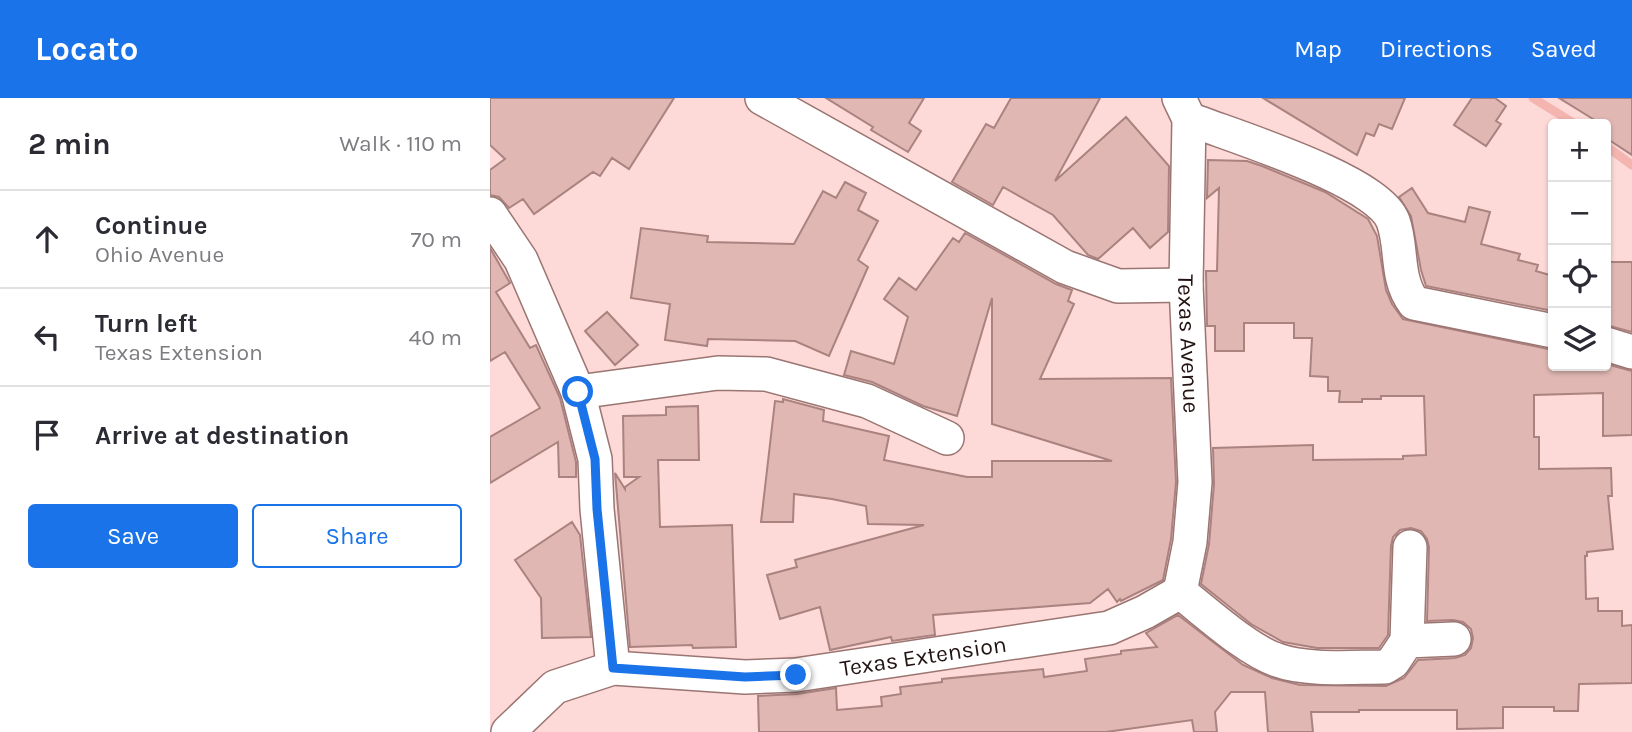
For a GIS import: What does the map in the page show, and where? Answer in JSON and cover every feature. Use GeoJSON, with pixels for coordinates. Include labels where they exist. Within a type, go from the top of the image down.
{"type":"FeatureCollection","features":[{"type":"Feature","properties":{"kind":"street"},"geometry":{"type":"LineString","coordinates":[[762,98],[1065,267],[1118,286],[1186,285]]}},
{"type":"Feature","properties":{"kind":"street"},"geometry":{"type":"LineString","coordinates":[[1184,109],[1333,174],[1375,198],[1392,219],[1405,291],[1414,303],[1548,330]]}},
{"type":"Feature","properties":{"kind":"street","name":"Texas Avenue"},"geometry":{"type":"LineString","coordinates":[[1180,592],[1190,542],[1195,482],[1186,285],[1184,109]]}},
{"type":"Feature","properties":{"kind":"street"},"geometry":{"type":"LineString","coordinates":[[490,214],[521,261],[578,392],[595,459],[597,509],[613,668]]}},
{"type":"Feature","properties":{"kind":"street"},"geometry":{"type":"LineString","coordinates":[[1611,346],[1632,352]]}},
{"type":"Feature","properties":{"kind":"street"},"geometry":{"type":"LineString","coordinates":[[578,392],[718,373],[765,374],[867,401],[947,438]]}},
{"type":"Feature","properties":{"kind":"street"},"geometry":{"type":"LineString","coordinates":[[1180,592],[1241,639],[1277,660],[1308,665],[1385,667],[1393,662],[1407,640],[1410,547]]}},
{"type":"Feature","properties":{"kind":"street","name":"Texas Extension"},"geometry":{"type":"LineString","coordinates":[[508,732],[555,687],[613,668],[745,677],[796,675],[1109,628],[1180,592]]}},
{"type":"Feature","properties":{"kind":"street"},"geometry":{"type":"LineString","coordinates":[[1407,640],[1454,639]]}},
{"type":"Feature","properties":{"kind":"building"},"geometry":{"type":"Polygon","coordinates":[[[490,98],[674,98],[629,169],[612,158],[600,176],[593,172],[534,214],[523,199],[509,208],[499,197],[490,195],[490,170],[505,159],[490,145],[490,98]]]}},
{"type":"Feature","properties":{"kind":"building"},"geometry":{"type":"Polygon","coordinates":[[[826,98],[924,98],[909,123],[921,131],[908,152],[826,98]]]}},
{"type":"Feature","properties":{"kind":"building"},"geometry":{"type":"Polygon","coordinates":[[[1011,98],[1100,98],[1055,181],[1126,117],[1169,166],[1168,232],[1150,248],[1133,228],[1098,259],[1088,255],[1053,215],[1003,187],[993,205],[952,182],[986,124],[994,128],[1011,98]]]}},
{"type":"Feature","properties":{"kind":"building"},"geometry":{"type":"Polygon","coordinates":[[[1263,98],[1405,98],[1392,129],[1379,124],[1374,136],[1366,133],[1357,155],[1263,98]]]}},
{"type":"Feature","properties":{"kind":"building"},"geometry":{"type":"Polygon","coordinates":[[[1472,98],[1495,98],[1506,106],[1496,121],[1501,124],[1486,146],[1454,125],[1472,98]]]}},
{"type":"Feature","properties":{"kind":"building"},"geometry":{"type":"Polygon","coordinates":[[[1559,98],[1632,98],[1632,155],[1611,141],[1611,119],[1593,119],[1559,98]]]}},
{"type":"Feature","properties":{"kind":"building"},"geometry":{"type":"Polygon","coordinates":[[[1208,160],[1247,161],[1262,166],[1325,192],[1368,219],[1377,236],[1386,290],[1403,319],[1548,349],[1548,371],[1611,371],[1611,365],[1632,371],[1632,435],[1603,436],[1603,393],[1534,395],[1534,437],[1539,437],[1539,469],[1611,468],[1612,496],[1608,496],[1613,549],[1587,552],[1586,599],[1598,598],[1598,611],[1622,611],[1622,626],[1632,625],[1632,683],[1579,684],[1578,711],[1554,711],[1554,707],[1503,707],[1503,728],[1457,729],[1457,710],[1359,710],[1311,712],[1313,732],[1268,732],[1265,692],[1231,692],[1215,712],[1217,732],[1194,732],[1192,720],[1106,732],[759,732],[758,696],[836,688],[837,710],[882,706],[881,697],[901,694],[900,687],[942,682],[942,679],[1043,669],[1044,677],[1087,671],[1085,659],[1157,647],[1146,633],[1178,615],[1243,665],[1272,678],[1300,685],[1386,686],[1404,678],[1418,660],[1455,658],[1465,655],[1471,648],[1471,629],[1463,622],[1427,621],[1429,547],[1421,531],[1411,528],[1400,530],[1393,537],[1388,635],[1379,648],[1317,648],[1283,642],[1251,624],[1201,584],[1209,544],[1214,484],[1213,448],[1313,445],[1313,460],[1403,459],[1403,456],[1426,455],[1424,396],[1381,396],[1381,399],[1362,399],[1362,402],[1339,402],[1340,391],[1328,391],[1328,377],[1310,376],[1312,338],[1294,338],[1294,323],[1244,323],[1244,351],[1215,351],[1215,326],[1207,326],[1206,271],[1217,271],[1219,188],[1207,198],[1208,160]]]}},
{"type":"Feature","properties":{"kind":"building"},"geometry":{"type":"Polygon","coordinates":[[[845,182],[866,193],[858,210],[878,221],[858,260],[868,267],[829,356],[795,341],[708,339],[707,346],[665,340],[670,304],[631,298],[641,228],[708,236],[707,242],[794,244],[823,191],[836,198],[845,182]]]}},
{"type":"Feature","properties":{"kind":"building"},"geometry":{"type":"Polygon","coordinates":[[[1412,188],[1428,213],[1465,222],[1469,207],[1490,212],[1481,244],[1520,254],[1518,260],[1538,265],[1536,271],[1548,275],[1548,310],[1426,286],[1411,216],[1399,197],[1412,188]]]}},
{"type":"Feature","properties":{"kind":"building"},"geometry":{"type":"Polygon","coordinates":[[[965,233],[1056,284],[1072,290],[1068,301],[1074,304],[1040,379],[1171,378],[1176,482],[1171,539],[1163,580],[1117,602],[1108,589],[1090,603],[933,615],[935,635],[892,641],[891,637],[830,650],[820,607],[780,619],[767,575],[797,567],[795,560],[924,525],[868,524],[866,506],[794,494],[793,522],[761,522],[775,401],[783,402],[783,399],[824,410],[823,421],[889,436],[884,460],[967,477],[992,477],[992,461],[1112,461],[992,424],[992,298],[957,416],[923,406],[872,382],[844,375],[851,351],[894,364],[908,317],[884,299],[899,278],[916,290],[953,238],[959,242],[965,233]]]}},
{"type":"Feature","properties":{"kind":"building"},"geometry":{"type":"Polygon","coordinates":[[[490,248],[510,283],[496,292],[530,348],[536,345],[560,398],[576,462],[576,477],[559,477],[558,442],[490,483],[490,437],[540,408],[505,352],[490,361],[490,248]]]}},
{"type":"Feature","properties":{"kind":"building"},"geometry":{"type":"Polygon","coordinates":[[[1611,262],[1632,262],[1632,332],[1611,326],[1611,262]]]}},
{"type":"Feature","properties":{"kind":"building"},"geometry":{"type":"Polygon","coordinates":[[[607,312],[638,345],[615,365],[585,331],[607,312]]]}},
{"type":"Feature","properties":{"kind":"building"},"geometry":{"type":"Polygon","coordinates":[[[698,406],[699,460],[658,460],[660,527],[732,525],[736,647],[630,647],[615,473],[625,489],[639,477],[624,477],[623,416],[666,415],[666,407],[698,406]]]}},
{"type":"Feature","properties":{"kind":"building"},"geometry":{"type":"Polygon","coordinates":[[[572,522],[580,535],[591,637],[542,638],[541,598],[515,560],[572,522]]]}},
{"type":"Feature","properties":{"kind":"waterway"},"geometry":{"type":"LineString","coordinates":[[1533,98],[1567,119]]}},
{"type":"Feature","properties":{"kind":"waterway"},"geometry":{"type":"LineString","coordinates":[[1611,150],[1632,165]]}},
{"type":"Feature","properties":{"kind":"route"},"geometry":{"type":"LineString","coordinates":[[578,392],[595,459],[597,509],[613,668],[745,677],[796,675]]}}]}
